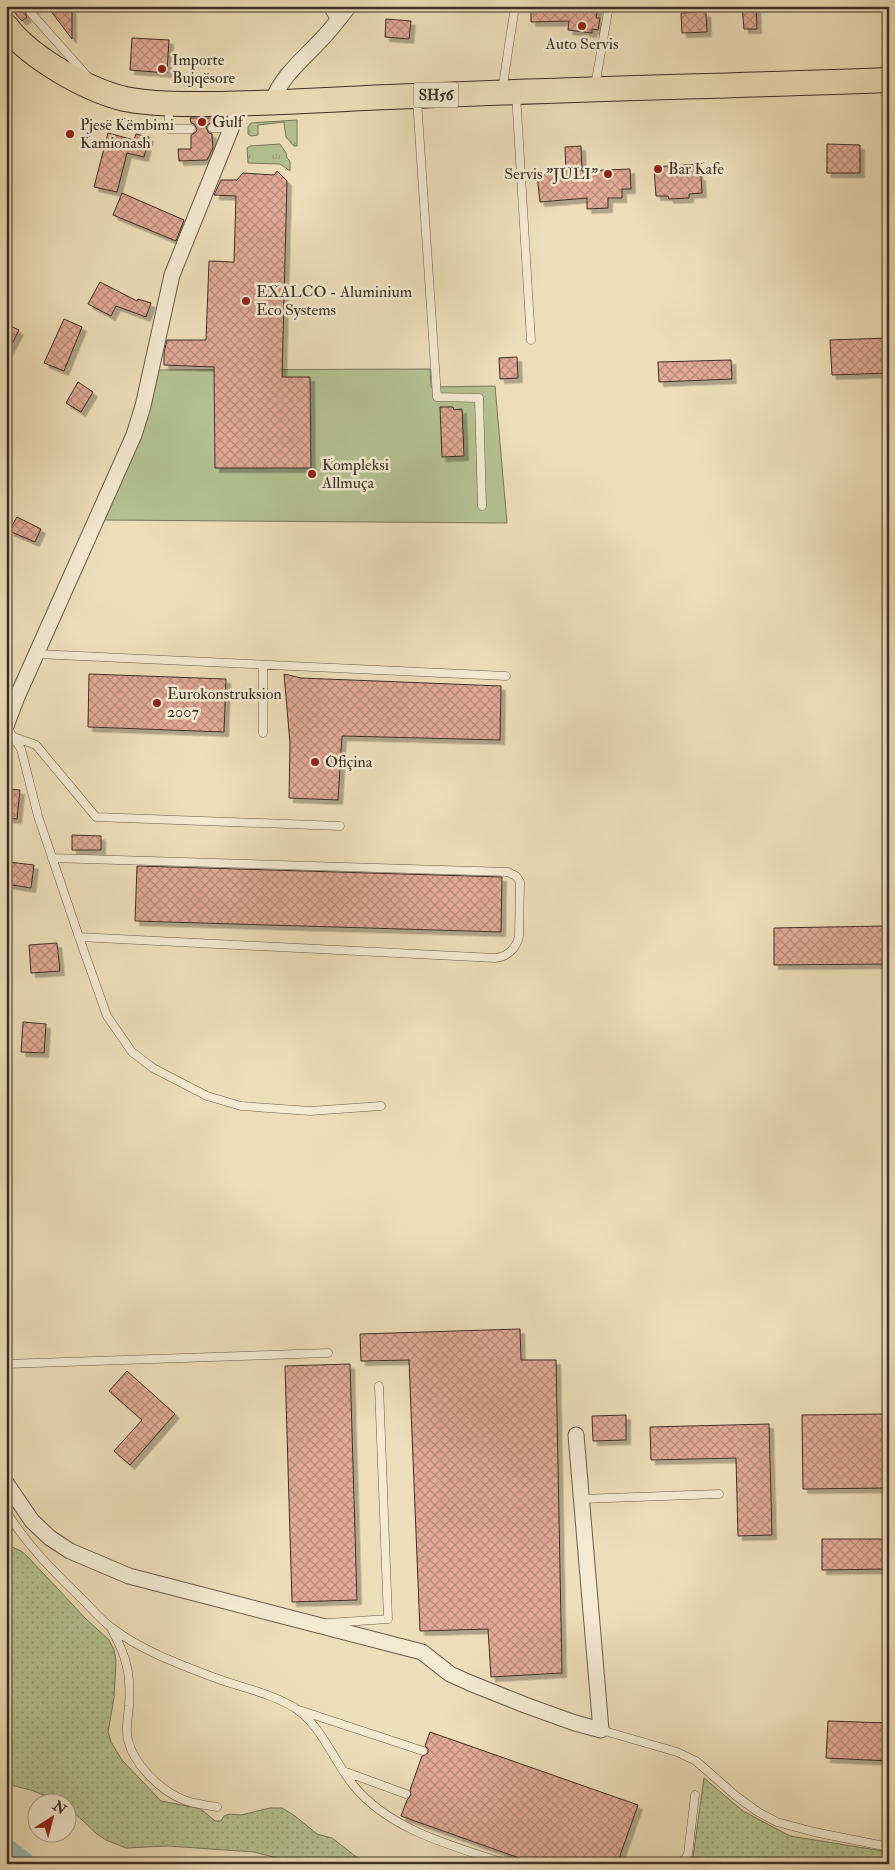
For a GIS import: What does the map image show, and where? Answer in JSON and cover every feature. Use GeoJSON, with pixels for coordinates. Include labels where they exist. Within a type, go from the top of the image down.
{"type":"FeatureCollection","features":[{"type":"Feature","properties":{"kind":"main road","name":"SH56"},"geometry":{"type":"LineString","coordinates":[[6,26],[26,46],[63,73],[102,92],[124,98],[169,104],[241,104],[889,80]]}},
{"type":"Feature","properties":{"kind":"street"},"geometry":{"type":"LineString","coordinates":[[272,102],[276,90],[283,80],[335,13],[349,6]]}},
{"type":"Feature","properties":{"kind":"street"},"geometry":{"type":"LineString","coordinates":[[9,730],[17,697],[134,435],[147,388],[172,276],[241,104]]}},
{"type":"Feature","properties":{"kind":"street"},"geometry":{"type":"LineString","coordinates":[[6,1484],[32,1521],[50,1538],[70,1551],[129,1576],[422,1652],[450,1674],[470,1683],[524,1705],[601,1730],[576,1435]]}},
{"type":"Feature","properties":{"kind":"lane"},"geometry":{"type":"LineString","coordinates":[[516,6],[509,93],[531,340]]}},
{"type":"Feature","properties":{"kind":"lane"},"geometry":{"type":"LineString","coordinates":[[594,90],[609,6]]}},
{"type":"Feature","properties":{"kind":"lane"},"geometry":{"type":"LineString","coordinates":[[31,13],[102,92]]}},
{"type":"Feature","properties":{"kind":"lane"},"geometry":{"type":"LineString","coordinates":[[417,96],[437,397],[479,398],[482,506]]}},
{"type":"Feature","properties":{"kind":"lane"},"geometry":{"type":"LineString","coordinates":[[169,104],[169,129],[191,129]]}},
{"type":"Feature","properties":{"kind":"lane"},"geometry":{"type":"LineString","coordinates":[[212,128],[231,128]]}},
{"type":"Feature","properties":{"kind":"lane"},"geometry":{"type":"LineString","coordinates":[[37,654],[506,676]]}},
{"type":"Feature","properties":{"kind":"lane"},"geometry":{"type":"LineString","coordinates":[[263,665],[263,733]]}},
{"type":"Feature","properties":{"kind":"lane"},"geometry":{"type":"LineString","coordinates":[[9,730],[36,745],[96,817],[340,826]]}},
{"type":"Feature","properties":{"kind":"lane"},"geometry":{"type":"LineString","coordinates":[[9,730],[21,749],[38,816],[107,1016],[132,1052],[153,1068],[207,1096],[241,1106],[310,1111],[381,1106]]}},
{"type":"Feature","properties":{"kind":"lane"},"geometry":{"type":"LineString","coordinates":[[52,858],[500,870],[516,876],[522,891],[518,945],[502,957],[495,958],[79,937]]}},
{"type":"Feature","properties":{"kind":"lane"},"geometry":{"type":"LineString","coordinates":[[6,1364],[328,1353]]}},
{"type":"Feature","properties":{"kind":"lane"},"geometry":{"type":"LineString","coordinates":[[311,1624],[388,1619],[379,1386]]}},
{"type":"Feature","properties":{"kind":"lane"},"geometry":{"type":"LineString","coordinates":[[581,1499],[719,1494]]}},
{"type":"Feature","properties":{"kind":"lane"},"geometry":{"type":"LineString","coordinates":[[6,1510],[36,1552],[111,1628],[155,1654],[212,1677],[261,1693],[296,1709],[423,1751]]}},
{"type":"Feature","properties":{"kind":"lane"},"geometry":{"type":"LineString","coordinates":[[111,1628],[122,1648],[128,1665],[130,1686],[127,1739],[133,1754],[145,1770],[165,1790],[183,1800],[217,1807]]}},
{"type":"Feature","properties":{"kind":"lane"},"geometry":{"type":"LineString","coordinates":[[296,1709],[311,1722],[353,1786],[366,1800],[402,1825],[507,1864]]}},
{"type":"Feature","properties":{"kind":"lane"},"geometry":{"type":"LineString","coordinates":[[601,1730],[677,1752],[696,1761],[744,1802],[777,1822],[814,1832],[889,1847],[887,1864]]}},
{"type":"Feature","properties":{"kind":"lane"},"geometry":{"type":"LineString","coordinates":[[343,1771],[406,1794]]}},
{"type":"Feature","properties":{"kind":"lane"},"geometry":{"type":"LineString","coordinates":[[682,1864],[688,1854],[696,1795]]}},
{"type":"Feature","properties":{"kind":"green space"},"geometry":{"type":"Polygon","coordinates":[[[297,120],[297,146],[294,146],[286,137],[284,122],[258,125],[258,135],[251,136],[248,134],[248,127],[251,123],[297,120]]]}},
{"type":"Feature","properties":{"kind":"green space"},"geometry":{"type":"Polygon","coordinates":[[[280,144],[290,161],[290,171],[280,164],[248,163],[247,148],[250,146],[280,144]]]}},
{"type":"Feature","properties":{"kind":"green space","name":"Kompleksi Allmuça"},"geometry":{"type":"Polygon","coordinates":[[[430,369],[431,387],[495,386],[507,523],[101,520],[157,370],[430,369]]]}},
{"type":"Feature","properties":{"kind":"green space"},"geometry":{"type":"Polygon","coordinates":[[[10,1546],[28,1557],[86,1619],[109,1640],[116,1660],[114,1698],[108,1732],[111,1742],[122,1760],[161,1801],[197,1808],[215,1821],[221,1821],[224,1816],[230,1814],[241,1815],[270,1808],[282,1808],[317,1834],[332,1838],[355,1856],[371,1864],[300,1864],[254,1852],[168,1846],[126,1848],[106,1840],[78,1816],[78,1792],[36,1792],[6,1784],[6,1549],[10,1546]]]}},
{"type":"Feature","properties":{"kind":"green space"},"geometry":{"type":"Polygon","coordinates":[[[704,1778],[743,1811],[790,1836],[889,1852],[889,1864],[692,1864],[704,1778]]]}},
{"type":"Feature","properties":{"kind":"building"},"geometry":{"type":"Polygon","coordinates":[[[9,6],[38,6],[35,9],[30,7],[27,9],[25,14],[27,17],[22,21],[9,6]]]}},
{"type":"Feature","properties":{"kind":"building"},"geometry":{"type":"Polygon","coordinates":[[[47,6],[70,6],[72,13],[72,39],[47,6]]]}},
{"type":"Feature","properties":{"kind":"building"},"geometry":{"type":"Polygon","coordinates":[[[531,6],[598,6],[596,18],[600,18],[598,30],[592,29],[592,33],[568,30],[569,21],[531,22],[531,6]]]}},
{"type":"Feature","properties":{"kind":"building"},"geometry":{"type":"Polygon","coordinates":[[[742,6],[756,6],[757,29],[744,29],[742,6]]]}},
{"type":"Feature","properties":{"kind":"building"},"geometry":{"type":"Polygon","coordinates":[[[706,12],[707,32],[682,33],[681,13],[706,12]]]}},
{"type":"Feature","properties":{"kind":"building"},"geometry":{"type":"Polygon","coordinates":[[[386,19],[411,21],[409,39],[385,37],[386,19]]]}},
{"type":"Feature","properties":{"kind":"building"},"geometry":{"type":"Polygon","coordinates":[[[132,38],[169,40],[167,73],[130,70],[132,38]]]}},
{"type":"Feature","properties":{"kind":"building"},"geometry":{"type":"Polygon","coordinates":[[[190,118],[212,118],[212,122],[206,128],[212,134],[213,148],[207,160],[179,161],[178,149],[191,149],[191,135],[197,129],[191,123],[190,118]]]}},
{"type":"Feature","properties":{"kind":"building"},"geometry":{"type":"Polygon","coordinates":[[[108,133],[134,140],[136,134],[149,137],[144,157],[127,153],[117,192],[94,187],[108,133]]]}},
{"type":"Feature","properties":{"kind":"building"},"geometry":{"type":"Polygon","coordinates":[[[827,144],[860,145],[860,173],[827,173],[827,144]]]}},
{"type":"Feature","properties":{"kind":"building"},"geometry":{"type":"Polygon","coordinates":[[[581,146],[582,171],[630,169],[631,189],[622,189],[622,198],[608,198],[608,208],[587,209],[587,198],[540,202],[537,175],[566,172],[565,147],[581,146]]]}},
{"type":"Feature","properties":{"kind":"building"},"geometry":{"type":"Polygon","coordinates":[[[698,164],[698,176],[701,176],[702,193],[689,194],[689,198],[669,199],[668,196],[656,196],[654,167],[698,164]]]}},
{"type":"Feature","properties":{"kind":"building"},"geometry":{"type":"Polygon","coordinates":[[[277,171],[287,181],[282,377],[310,377],[311,468],[215,468],[214,367],[164,365],[164,353],[167,340],[206,340],[209,261],[234,262],[236,196],[214,195],[221,180],[237,180],[243,173],[274,175],[277,171]]]}},
{"type":"Feature","properties":{"kind":"building"},"geometry":{"type":"Polygon","coordinates":[[[122,193],[184,220],[176,241],[113,215],[122,193]]]}},
{"type":"Feature","properties":{"kind":"building"},"geometry":{"type":"Polygon","coordinates":[[[100,282],[137,301],[138,299],[151,303],[146,317],[116,306],[111,316],[88,304],[100,282]]]}},
{"type":"Feature","properties":{"kind":"building"},"geometry":{"type":"Polygon","coordinates":[[[64,319],[82,327],[64,371],[44,363],[64,319]]]}},
{"type":"Feature","properties":{"kind":"building"},"geometry":{"type":"Polygon","coordinates":[[[6,324],[19,330],[6,356],[6,324]]]}},
{"type":"Feature","properties":{"kind":"building"},"geometry":{"type":"Polygon","coordinates":[[[889,338],[889,373],[832,375],[830,340],[889,338]]]}},
{"type":"Feature","properties":{"kind":"building"},"geometry":{"type":"Polygon","coordinates":[[[517,357],[518,378],[500,379],[499,358],[517,357]]]}},
{"type":"Feature","properties":{"kind":"building"},"geometry":{"type":"Polygon","coordinates":[[[731,360],[732,379],[659,382],[658,362],[731,360]]]}},
{"type":"Feature","properties":{"kind":"building"},"geometry":{"type":"Polygon","coordinates":[[[78,382],[93,392],[81,412],[66,403],[78,382]]]}},
{"type":"Feature","properties":{"kind":"building"},"geometry":{"type":"Polygon","coordinates":[[[440,407],[453,407],[454,410],[462,409],[464,456],[442,457],[440,407]]]}},
{"type":"Feature","properties":{"kind":"building"},"geometry":{"type":"Polygon","coordinates":[[[17,517],[41,529],[35,542],[9,531],[17,517]]]}},
{"type":"Feature","properties":{"kind":"building","name":"Eurokonstruksion 2007"},"geometry":{"type":"Polygon","coordinates":[[[89,674],[226,679],[224,732],[88,727],[89,674]]]}},
{"type":"Feature","properties":{"kind":"building"},"geometry":{"type":"Polygon","coordinates":[[[284,674],[301,678],[501,686],[500,740],[342,736],[338,800],[289,798],[290,743],[284,674]]]}},
{"type":"Feature","properties":{"kind":"building"},"geometry":{"type":"Polygon","coordinates":[[[6,789],[20,790],[17,819],[6,818],[6,789]]]}},
{"type":"Feature","properties":{"kind":"building"},"geometry":{"type":"Polygon","coordinates":[[[72,835],[101,836],[101,850],[72,850],[72,835]]]}},
{"type":"Feature","properties":{"kind":"building"},"geometry":{"type":"Polygon","coordinates":[[[9,862],[34,865],[31,888],[6,884],[9,862]]]}},
{"type":"Feature","properties":{"kind":"building"},"geometry":{"type":"Polygon","coordinates":[[[137,866],[502,877],[501,932],[135,921],[137,866]]]}},
{"type":"Feature","properties":{"kind":"building"},"geometry":{"type":"Polygon","coordinates":[[[884,926],[884,964],[774,965],[774,928],[884,926]]]}},
{"type":"Feature","properties":{"kind":"building"},"geometry":{"type":"Polygon","coordinates":[[[57,943],[60,971],[31,973],[29,945],[57,943]]]}},
{"type":"Feature","properties":{"kind":"building"},"geometry":{"type":"Polygon","coordinates":[[[23,1022],[46,1024],[44,1053],[21,1052],[23,1022]]]}},
{"type":"Feature","properties":{"kind":"building"},"geometry":{"type":"Polygon","coordinates":[[[520,1329],[521,1360],[556,1360],[562,1673],[491,1677],[488,1629],[420,1631],[409,1360],[361,1361],[360,1334],[520,1329]]]}},
{"type":"Feature","properties":{"kind":"building"},"geometry":{"type":"Polygon","coordinates":[[[350,1364],[357,1600],[292,1602],[285,1366],[350,1364]]]}},
{"type":"Feature","properties":{"kind":"building"},"geometry":{"type":"Polygon","coordinates":[[[127,1371],[175,1414],[130,1465],[114,1451],[142,1420],[109,1391],[127,1371]]]}},
{"type":"Feature","properties":{"kind":"building"},"geometry":{"type":"Polygon","coordinates":[[[889,1414],[889,1488],[803,1489],[802,1415],[889,1414]]]}},
{"type":"Feature","properties":{"kind":"building"},"geometry":{"type":"Polygon","coordinates":[[[626,1415],[626,1440],[593,1441],[592,1416],[626,1415]]]}},
{"type":"Feature","properties":{"kind":"building"},"geometry":{"type":"Polygon","coordinates":[[[769,1424],[772,1535],[738,1536],[736,1458],[651,1460],[650,1427],[769,1424]]]}},
{"type":"Feature","properties":{"kind":"building"},"geometry":{"type":"Polygon","coordinates":[[[822,1539],[889,1539],[889,1569],[822,1570],[822,1539]]]}},
{"type":"Feature","properties":{"kind":"building"},"geometry":{"type":"Polygon","coordinates":[[[828,1721],[889,1723],[889,1761],[826,1758],[828,1721]]]}},
{"type":"Feature","properties":{"kind":"building"},"geometry":{"type":"Polygon","coordinates":[[[430,1732],[638,1805],[617,1864],[536,1864],[401,1816],[411,1795],[410,1790],[422,1756],[428,1753],[428,1749],[425,1746],[430,1732]]]}},
{"type":"Feature","properties":{"kind":"waterway"},"geometry":{"type":"LineString","coordinates":[[6,1852],[22,1864]]}},
{"type":"Feature","properties":{"kind":"place","name":"Auto Servis"},"geometry":{"type":"Point","coordinates":[582,26]}},
{"type":"Feature","properties":{"kind":"place","name":"Importe Bujqësore"},"geometry":{"type":"Point","coordinates":[162,69]}},
{"type":"Feature","properties":{"kind":"place","name":"Gulf"},"geometry":{"type":"Point","coordinates":[202,122]}},
{"type":"Feature","properties":{"kind":"place","name":"Pjesë Këmbimi Kamionash"},"geometry":{"type":"Point","coordinates":[70,134]}},
{"type":"Feature","properties":{"kind":"place","name":"Bar Kafe"},"geometry":{"type":"Point","coordinates":[658,169]}},
{"type":"Feature","properties":{"kind":"place","name":"Servis \"JULI\""},"geometry":{"type":"Point","coordinates":[608,174]}},
{"type":"Feature","properties":{"kind":"place","name":"EXALCO - Aluminium Eco Systems"},"geometry":{"type":"Point","coordinates":[246,301]}},
{"type":"Feature","properties":{"kind":"place","name":"Kompleksi Allmuça"},"geometry":{"type":"Point","coordinates":[312,474]}},
{"type":"Feature","properties":{"kind":"place","name":"Eurokonstruksion 2007"},"geometry":{"type":"Point","coordinates":[157,703]}},
{"type":"Feature","properties":{"kind":"place","name":"Ofiçina"},"geometry":{"type":"Point","coordinates":[315,762]}}]}
